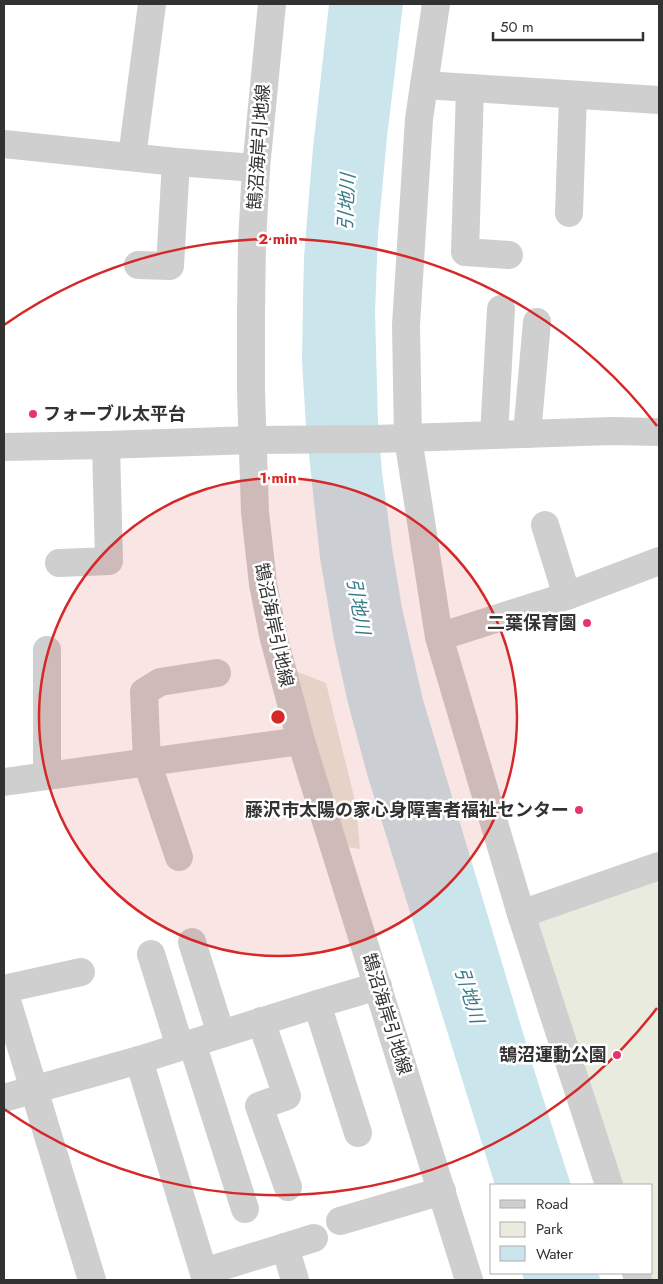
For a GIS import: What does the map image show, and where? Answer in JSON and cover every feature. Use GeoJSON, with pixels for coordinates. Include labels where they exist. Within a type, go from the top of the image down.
{"type":"FeatureCollection","features":[{"type":"Feature","properties":{"kind":"street"},"geometry":{"type":"LineString","coordinates":[[132,158],[152,4]]}},
{"type":"Feature","properties":{"kind":"street","name":"鵠沼海岸引地線"},"geometry":{"type":"LineString","coordinates":[[272,4],[256,168],[251,305],[252,440],[255,512],[263,584],[273,636],[302,741],[469,1280]]}},
{"type":"Feature","properties":{"kind":"street"},"geometry":{"type":"LineString","coordinates":[[436,4],[420,119],[406,325],[408,438],[439,637],[521,914],[609,1184]]}},
{"type":"Feature","properties":{"kind":"street"},"geometry":{"type":"LineString","coordinates":[[424,85],[659,100]]}},
{"type":"Feature","properties":{"kind":"street"},"geometry":{"type":"LineString","coordinates":[[470,88],[465,252],[509,255]]}},
{"type":"Feature","properties":{"kind":"street"},"geometry":{"type":"LineString","coordinates":[[569,213],[573,94]]}},
{"type":"Feature","properties":{"kind":"street"},"geometry":{"type":"LineString","coordinates":[[4,144],[132,158],[256,168]]}},
{"type":"Feature","properties":{"kind":"street"},"geometry":{"type":"LineString","coordinates":[[138,265],[170,266],[176,162]]}},
{"type":"Feature","properties":{"kind":"street"},"geometry":{"type":"LineString","coordinates":[[494,435],[501,309]]}},
{"type":"Feature","properties":{"kind":"street"},"geometry":{"type":"LineString","coordinates":[[527,434],[537,322]]}},
{"type":"Feature","properties":{"kind":"street"},"geometry":{"type":"LineString","coordinates":[[4,447],[252,440],[375,439],[612,431],[659,432]]}},
{"type":"Feature","properties":{"kind":"street"},"geometry":{"type":"LineString","coordinates":[[59,563],[109,561],[106,445]]}},
{"type":"Feature","properties":{"kind":"street"},"geometry":{"type":"LineString","coordinates":[[545,525],[567,596]]}},
{"type":"Feature","properties":{"kind":"street"},"geometry":{"type":"LineString","coordinates":[[439,637],[567,596],[659,561]]}},
{"type":"Feature","properties":{"kind":"street"},"geometry":{"type":"LineString","coordinates":[[46,776],[47,650]]}},
{"type":"Feature","properties":{"kind":"street"},"geometry":{"type":"LineString","coordinates":[[179,857],[147,762],[144,692],[160,682],[217,673]]}},
{"type":"Feature","properties":{"kind":"street"},"geometry":{"type":"LineString","coordinates":[[4,782],[302,741]]}},
{"type":"Feature","properties":{"kind":"street"},"geometry":{"type":"LineString","coordinates":[[521,914],[659,866]]}},
{"type":"Feature","properties":{"kind":"street"},"geometry":{"type":"LineString","coordinates":[[192,942],[221,1034]]}},
{"type":"Feature","properties":{"kind":"street"},"geometry":{"type":"LineString","coordinates":[[151,954],[245,1209]]}},
{"type":"Feature","properties":{"kind":"street"},"geometry":{"type":"LineString","coordinates":[[67,968],[4,990],[92,1280]]}},
{"type":"Feature","properties":{"kind":"street"},"geometry":{"type":"LineString","coordinates":[[4,1098],[139,1060],[378,986]]}},
{"type":"Feature","properties":{"kind":"street"},"geometry":{"type":"LineString","coordinates":[[317,1004],[358,1133]]}},
{"type":"Feature","properties":{"kind":"street"},"geometry":{"type":"LineString","coordinates":[[260,1021],[287,1096],[259,1106],[288,1188]]}},
{"type":"Feature","properties":{"kind":"street"},"geometry":{"type":"LineString","coordinates":[[139,1060],[205,1276],[314,1238]]}},
{"type":"Feature","properties":{"kind":"street"},"geometry":{"type":"LineString","coordinates":[[340,1221],[442,1191]]}},
{"type":"Feature","properties":{"kind":"street"},"geometry":{"type":"LineString","coordinates":[[285,1247],[294,1280]]}},
{"type":"Feature","properties":{"kind":"green space"},"geometry":{"type":"Polygon","coordinates":[[[283,666],[326,683],[356,805],[360,849],[334,845],[283,666]]]}},
{"type":"Feature","properties":{"kind":"green space","name":"鵠沼運動公園"},"geometry":{"type":"Polygon","coordinates":[[[659,874],[659,1280],[645,1280],[643,1274],[653,1274],[653,1184],[615,1184],[534,925],[539,918],[659,874]]]}},
{"type":"Feature","properties":{"kind":"water","name":"引地川"},"geometry":{"type":"Polygon","coordinates":[[[329,4],[403,4],[387,137],[378,234],[375,313],[378,422],[382,472],[392,548],[402,608],[423,700],[536,1076],[571,1184],[495,1184],[367,774],[348,703],[334,640],[320,558],[306,427],[302,360],[304,257],[313,148],[329,4]]]}},
{"type":"Feature","properties":{"kind":"water"},"geometry":{"type":"Polygon","coordinates":[[[522,1274],[598,1274],[601,1280],[524,1280],[522,1274]]]}},
{"type":"Feature","properties":{"kind":"place","name":"フォーブル太平台"},"geometry":{"type":"Point","coordinates":[33,414]}},
{"type":"Feature","properties":{"kind":"place","name":"二葉保育園"},"geometry":{"type":"Point","coordinates":[587,623]}},
{"type":"Feature","properties":{"kind":"place","name":"藤沢市太陽の家心身障害者福祉センター"},"geometry":{"type":"Point","coordinates":[579,810]}},
{"type":"Feature","properties":{"kind":"place","name":"鵠沼運動公園"},"geometry":{"type":"Point","coordinates":[617,1055]}}]}
